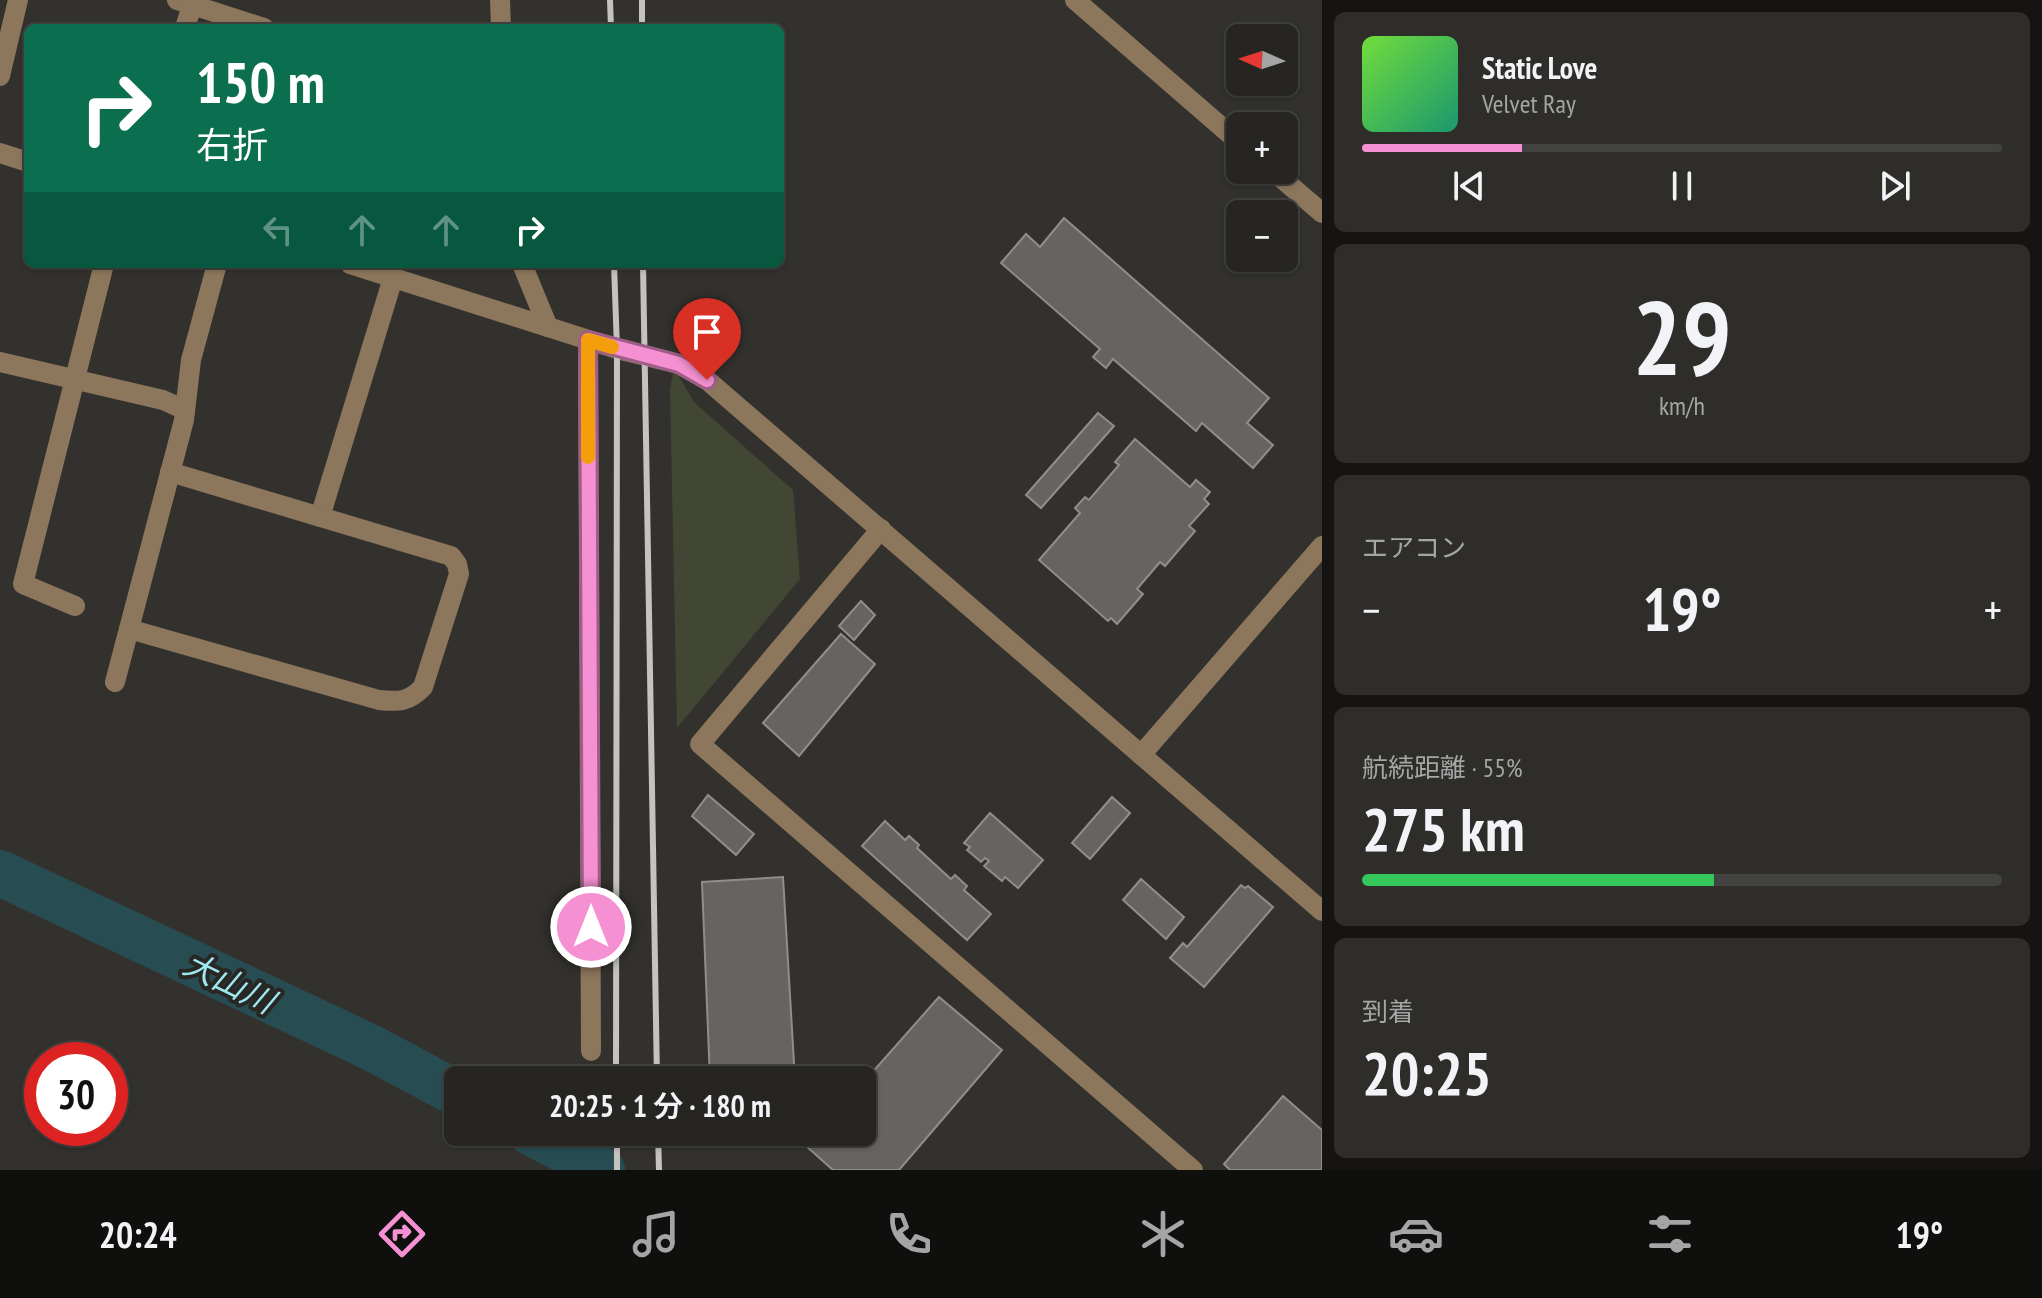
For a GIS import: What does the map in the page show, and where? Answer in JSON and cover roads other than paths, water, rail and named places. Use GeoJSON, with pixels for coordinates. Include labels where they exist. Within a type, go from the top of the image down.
{"type":"FeatureCollection","features":[{"type":"Feature","properties":{"kind":"street"},"geometry":{"type":"LineString","coordinates":[[0,76],[18,0]]}},
{"type":"Feature","properties":{"kind":"street"},"geometry":{"type":"LineString","coordinates":[[500,0],[501,24]]}},
{"type":"Feature","properties":{"kind":"street"},"geometry":{"type":"LineString","coordinates":[[1075,0],[1226,131]]}},
{"type":"Feature","properties":{"kind":"street"},"geometry":{"type":"LineString","coordinates":[[185,24],[184,2],[252,24]]}},
{"type":"Feature","properties":{"kind":"street"},"geometry":{"type":"LineString","coordinates":[[0,153],[24,161]]}},
{"type":"Feature","properties":{"kind":"street"},"geometry":{"type":"LineString","coordinates":[[1288,184],[1322,213]]}},
{"type":"Feature","properties":{"kind":"street"},"geometry":{"type":"LineString","coordinates":[[75,606],[23,584],[103,268]]}},
{"type":"Feature","properties":{"kind":"street"},"geometry":{"type":"LineString","coordinates":[[115,682],[170,472],[185,410],[191,360],[216,268]]}},
{"type":"Feature","properties":{"kind":"street"},"geometry":{"type":"LineString","coordinates":[[362,268],[588,340],[679,364],[707,380],[1322,911]]}},
{"type":"Feature","properties":{"kind":"street"},"geometry":{"type":"LineString","coordinates":[[524,268],[548,327]]}},
{"type":"Feature","properties":{"kind":"street"},"geometry":{"type":"LineString","coordinates":[[320,517],[393,278]]}},
{"type":"Feature","properties":{"kind":"street"},"geometry":{"type":"LineString","coordinates":[[588,340],[591,1051]]}},
{"type":"Feature","properties":{"kind":"street"},"geometry":{"type":"LineString","coordinates":[[0,362],[163,400],[185,410]]}},
{"type":"Feature","properties":{"kind":"street"},"geometry":{"type":"LineString","coordinates":[[129,629],[379,700],[403,701],[413,697],[423,687],[459,574],[451,556],[170,472]]}},
{"type":"Feature","properties":{"kind":"street"},"geometry":{"type":"LineString","coordinates":[[881,529],[700,744],[1193,1170]]}},
{"type":"Feature","properties":{"kind":"street"},"geometry":{"type":"LineString","coordinates":[[1141,755],[1322,546]]}},
{"type":"Feature","properties":{"kind":"waterway","name":"大山川"},"geometry":{"type":"LineString","coordinates":[[0,873],[372,1048],[444,1087]]}},
{"type":"Feature","properties":{"kind":"waterway","name":"大山川"},"geometry":{"type":"LineString","coordinates":[[557,1146],[602,1170]]}},
{"type":"Feature","properties":{"kind":"railway"},"geometry":{"type":"LineString","coordinates":[[610,0],[611,24]]}},
{"type":"Feature","properties":{"kind":"railway"},"geometry":{"type":"LineString","coordinates":[[642,0],[642,24]]}},
{"type":"Feature","properties":{"kind":"railway"},"geometry":{"type":"LineString","coordinates":[[614,268],[617,349],[616,1066]]}},
{"type":"Feature","properties":{"kind":"railway"},"geometry":{"type":"LineString","coordinates":[[643,268],[657,1066]]}},
{"type":"Feature","properties":{"kind":"railway"},"geometry":{"type":"LineString","coordinates":[[617,1146],[617,1170]]}},
{"type":"Feature","properties":{"kind":"railway"},"geometry":{"type":"LineString","coordinates":[[658,1146],[659,1170]]}}]}
